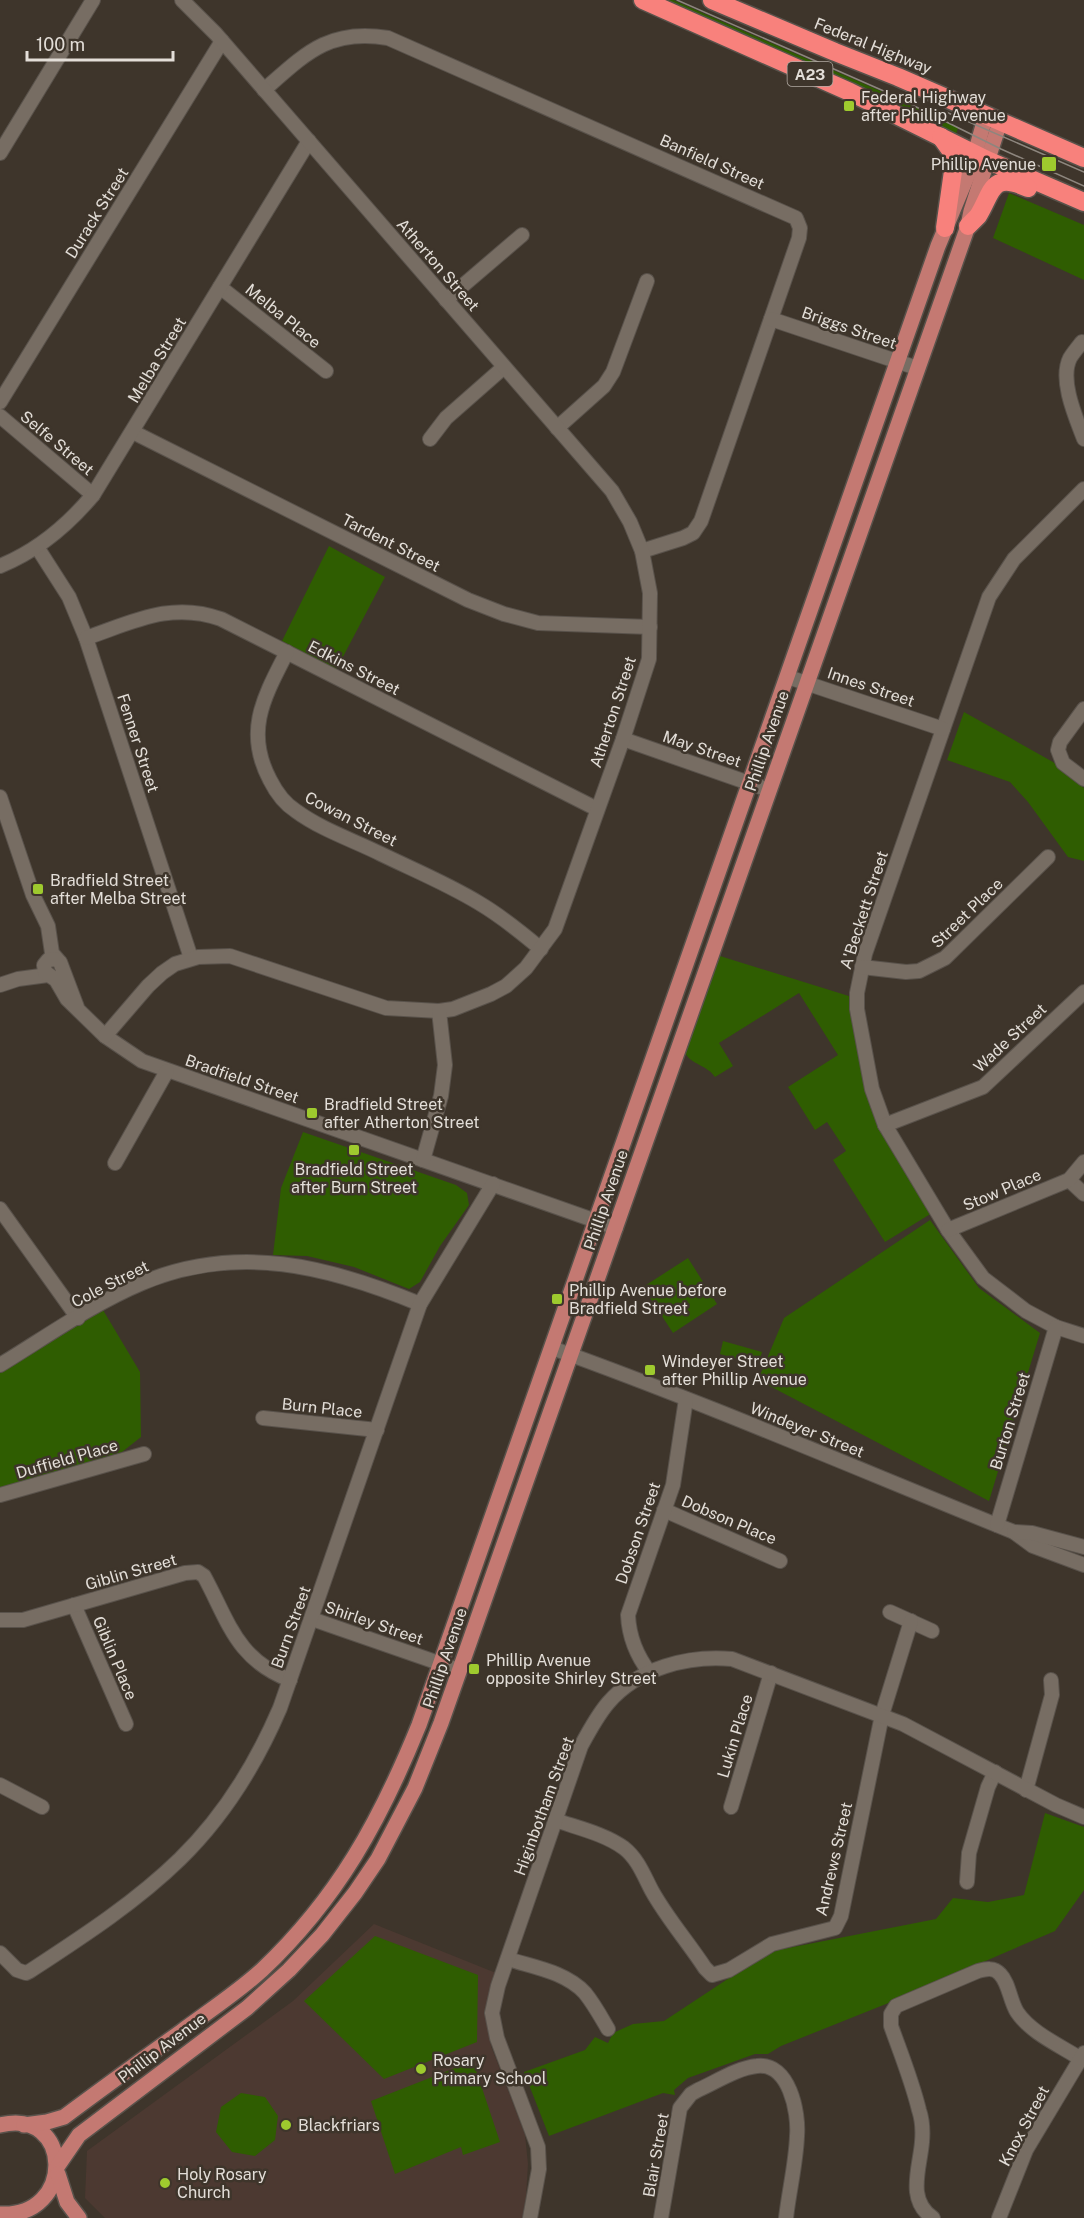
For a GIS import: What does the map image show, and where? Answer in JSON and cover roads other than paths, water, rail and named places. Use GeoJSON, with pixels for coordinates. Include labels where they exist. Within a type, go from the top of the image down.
{"type":"FeatureCollection","features":[{"type":"Feature","properties":{"kind":"highway","name":"A23"},"geometry":{"type":"LineString","coordinates":[[642,0],[850,92],[981,156],[1084,202]]}},
{"type":"Feature","properties":{"kind":"highway","name":"Federal Highway"},"geometry":{"type":"LineString","coordinates":[[712,0],[1084,159]]}},
{"type":"Feature","properties":{"kind":"highway"},"geometry":{"type":"LineString","coordinates":[[941,137],[951,151],[954,164],[945,228]]}},
{"type":"Feature","properties":{"kind":"highway"},"geometry":{"type":"LineString","coordinates":[[968,226],[978,215],[990,191],[1005,182],[1016,183],[1084,212]]}},
{"type":"Feature","properties":{"kind":"main road","name":"Phillip Avenue"},"geometry":{"type":"LineString","coordinates":[[10,2216],[34,2210],[48,2198],[56,2181],[57,2169],[79,2134],[247,2008],[289,1970],[322,1935],[366,1876],[415,1788],[437,1734],[968,226],[981,156],[993,119]]}},
{"type":"Feature","properties":{"kind":"main road","name":"Phillip Avenue"},"geometry":{"type":"LineString","coordinates":[[0,2125],[47,2122],[64,2117],[261,1970],[331,1893],[359,1851],[400,1773],[552,1348],[945,228],[981,156]]}},
{"type":"Feature","properties":{"kind":"main road"},"geometry":{"type":"LineString","coordinates":[[0,2120],[21,2124],[46,2139],[55,2153],[57,2169],[67,2202],[79,2218]]}},
{"type":"Feature","properties":{"kind":"street"},"geometry":{"type":"LineString","coordinates":[[0,153],[93,0]]}},
{"type":"Feature","properties":{"kind":"street","name":"Atherton Street"},"geometry":{"type":"LineString","coordinates":[[105,1036],[162,973],[175,964],[191,958],[214,955],[230,956],[386,1008],[439,1011],[474,1001],[506,986],[526,968],[555,929],[649,659],[650,593],[642,551],[630,522],[612,491],[222,41],[182,0]]}},
{"type":"Feature","properties":{"kind":"street","name":"Banfield Street"},"geometry":{"type":"LineString","coordinates":[[264,90],[308,51],[328,42],[356,36],[388,38],[796,218],[800,228],[799,238],[701,521],[693,533],[642,551]]}},
{"type":"Feature","properties":{"kind":"street","name":"Durack Street"},"geometry":{"type":"LineString","coordinates":[[0,402],[222,41]]}},
{"type":"Feature","properties":{"kind":"street","name":"Melba Street"},"geometry":{"type":"LineString","coordinates":[[0,566],[37,547],[56,533],[93,495],[309,141]]}},
{"type":"Feature","properties":{"kind":"street"},"geometry":{"type":"LineString","coordinates":[[446,300],[522,235]]}},
{"type":"Feature","properties":{"kind":"street"},"geometry":{"type":"LineString","coordinates":[[557,428],[604,386],[613,372],[647,281]]}},
{"type":"Feature","properties":{"kind":"street","name":"Melba Place"},"geometry":{"type":"LineString","coordinates":[[220,287],[326,371]]}},
{"type":"Feature","properties":{"kind":"street","name":"Briggs Street"},"geometry":{"type":"LineString","coordinates":[[771,319],[917,368]]}},
{"type":"Feature","properties":{"kind":"street"},"geometry":{"type":"LineString","coordinates":[[1082,342],[1069,359],[1067,378],[1071,402],[1084,439]]}},
{"type":"Feature","properties":{"kind":"street"},"geometry":{"type":"LineString","coordinates":[[430,439],[446,418],[504,367]]}},
{"type":"Feature","properties":{"kind":"street","name":"Selfe Street"},"geometry":{"type":"LineString","coordinates":[[0,416],[93,495]]}},
{"type":"Feature","properties":{"kind":"street","name":"Tardent Street"},"geometry":{"type":"LineString","coordinates":[[133,432],[468,600],[504,614],[538,624],[650,627]]}},
{"type":"Feature","properties":{"kind":"street","name":"A'Beckett Street"},"geometry":{"type":"LineString","coordinates":[[1084,489],[1014,559],[999,579],[983,614],[862,967],[856,993],[872,1089],[885,1125],[948,1230],[983,1278],[1026,1311],[1056,1327],[1084,1336]]}},
{"type":"Feature","properties":{"kind":"street","name":"Fenner Street"},"geometry":{"type":"LineString","coordinates":[[37,547],[69,597],[86,638],[191,958]]}},
{"type":"Feature","properties":{"kind":"street","name":"Edkins Street"},"geometry":{"type":"LineString","coordinates":[[86,638],[149,617],[172,612],[191,611],[220,619],[597,809]]}},
{"type":"Feature","properties":{"kind":"street","name":"Cowan Street"},"geometry":{"type":"LineString","coordinates":[[287,652],[263,701],[257,733],[258,751],[263,767],[281,797],[294,810],[329,831],[387,856],[480,903],[541,949]]}},
{"type":"Feature","properties":{"kind":"street","name":"Innes Street"},"geometry":{"type":"LineString","coordinates":[[788,677],[943,729]]}},
{"type":"Feature","properties":{"kind":"street"},"geometry":{"type":"LineString","coordinates":[[1084,709],[1060,742],[1058,750],[1063,763],[1084,779]]}},
{"type":"Feature","properties":{"kind":"street","name":"May Street"},"geometry":{"type":"LineString","coordinates":[[623,739],[769,790]]}},
{"type":"Feature","properties":{"kind":"street","name":"Bradfield Street"},"geometry":{"type":"LineString","coordinates":[[0,797],[33,895],[51,968],[67,999],[105,1036],[132,1056],[167,1071],[616,1228]]}},
{"type":"Feature","properties":{"kind":"street","name":"Street Place"},"geometry":{"type":"LineString","coordinates":[[862,967],[906,972],[919,971],[945,958],[1048,857]]}},
{"type":"Feature","properties":{"kind":"street"},"geometry":{"type":"LineString","coordinates":[[0,985],[51,968]]}},
{"type":"Feature","properties":{"kind":"street","name":"Wade Street"},"geometry":{"type":"LineString","coordinates":[[885,1125],[983,1087],[1084,992]]}},
{"type":"Feature","properties":{"kind":"street"},"geometry":{"type":"LineString","coordinates":[[423,1160],[441,1096],[444,1075],[439,1011]]}},
{"type":"Feature","properties":{"kind":"street"},"geometry":{"type":"LineString","coordinates":[[115,1163],[167,1071]]}},
{"type":"Feature","properties":{"kind":"street","name":"Stow Place"},"geometry":{"type":"LineString","coordinates":[[948,1230],[1069,1180],[1084,1162]]}},
{"type":"Feature","properties":{"kind":"street"},"geometry":{"type":"LineString","coordinates":[[1069,1180],[1084,1194]]}},
{"type":"Feature","properties":{"kind":"street","name":"Burn Street"},"geometry":{"type":"LineString","coordinates":[[0,1953],[17,1970],[26,1973],[30,1971],[144,1891],[181,1858],[228,1804],[269,1735],[312,1619],[420,1304],[493,1184]]}},
{"type":"Feature","properties":{"kind":"street"},"geometry":{"type":"LineString","coordinates":[[0,1209],[78,1318]]}},
{"type":"Feature","properties":{"kind":"street","name":"Cole Street"},"geometry":{"type":"LineString","coordinates":[[0,1365],[143,1282],[196,1266],[238,1262],[279,1262],[321,1269],[395,1293],[420,1304]]}},
{"type":"Feature","properties":{"kind":"street","name":"Burton Street"},"geometry":{"type":"LineString","coordinates":[[997,1525],[1056,1327]]}},
{"type":"Feature","properties":{"kind":"street","name":"Windeyer Street"},"geometry":{"type":"LineString","coordinates":[[552,1348],[686,1399],[997,1525],[1014,1532],[1033,1546],[1082,1564]]}},
{"type":"Feature","properties":{"kind":"street","name":"Dobson Street"},"geometry":{"type":"LineString","coordinates":[[650,1673],[634,1648],[628,1629],[628,1615],[673,1485],[686,1399]]}},
{"type":"Feature","properties":{"kind":"street","name":"Burn Place"},"geometry":{"type":"LineString","coordinates":[[263,1418],[377,1430]]}},
{"type":"Feature","properties":{"kind":"street","name":"Duffield Place"},"geometry":{"type":"LineString","coordinates":[[0,1496],[144,1454]]}},
{"type":"Feature","properties":{"kind":"street","name":"Dobson Place"},"geometry":{"type":"LineString","coordinates":[[664,1510],[780,1561]]}},
{"type":"Feature","properties":{"kind":"street","name":"Windeyer Street"},"geometry":{"type":"LineString","coordinates":[[1014,1532],[1032,1533],[1084,1546]]}},
{"type":"Feature","properties":{"kind":"street"},"geometry":{"type":"LineString","coordinates":[[1082,1564],[1084,1546]]}},
{"type":"Feature","properties":{"kind":"street","name":"Giblin Street"},"geometry":{"type":"LineString","coordinates":[[0,1620],[22,1620],[185,1573],[198,1572],[204,1576],[243,1648],[263,1668],[290,1680]]}},
{"type":"Feature","properties":{"kind":"street","name":"Giblin Place"},"geometry":{"type":"LineString","coordinates":[[74,1605],[126,1724]]}},
{"type":"Feature","properties":{"kind":"street"},"geometry":{"type":"LineString","coordinates":[[890,1612],[932,1631]]}},
{"type":"Feature","properties":{"kind":"street","name":"Shirley Street"},"geometry":{"type":"LineString","coordinates":[[312,1619],[459,1671]]}},
{"type":"Feature","properties":{"kind":"street","name":"Andrews Street"},"geometry":{"type":"LineString","coordinates":[[555,1820],[596,1834],[626,1850],[635,1860],[652,1892],[712,1975],[720,1974],[772,1944],[835,1928],[839,1922],[882,1715],[911,1621]]}},
{"type":"Feature","properties":{"kind":"street","name":"Higinbotham Street"},"geometry":{"type":"LineString","coordinates":[[530,2218],[538,2169],[538,2147],[497,2038],[492,2013],[498,1986],[581,1746],[608,1702],[623,1689],[650,1673],[671,1665],[713,1657],[732,1659],[903,1724],[1026,1790],[1084,1817]]}},
{"type":"Feature","properties":{"kind":"street","name":"Lukin Place"},"geometry":{"type":"LineString","coordinates":[[731,1807],[771,1673]]}},
{"type":"Feature","properties":{"kind":"street"},"geometry":{"type":"LineString","coordinates":[[1026,1790],[1052,1695],[1051,1680]]}},
{"type":"Feature","properties":{"kind":"street"},"geometry":{"type":"LineString","coordinates":[[967,1882],[969,1853],[988,1787],[995,1772]]}},
{"type":"Feature","properties":{"kind":"street"},"geometry":{"type":"LineString","coordinates":[[0,1785],[42,1807]]}},
{"type":"Feature","properties":{"kind":"street"},"geometry":{"type":"LineString","coordinates":[[508,1959],[558,1974],[572,1982],[584,1993],[608,2029]]}},
{"type":"Feature","properties":{"kind":"street"},"geometry":{"type":"LineString","coordinates":[[933,2218],[926,2213],[918,2200],[916,2191],[922,2140],[921,2124],[919,2110],[891,2026],[891,2014],[896,2006],[978,1971],[992,1969],[1003,1978],[1013,2003],[1023,2019],[1044,2036],[1083,2056]]}},
{"type":"Feature","properties":{"kind":"street","name":"Knox Street"},"geometry":{"type":"LineString","coordinates":[[999,2218],[1026,2150],[1083,2056]]}},
{"type":"Feature","properties":{"kind":"street","name":"Blair Street"},"geometry":{"type":"LineString","coordinates":[[661,2218],[680,2108],[691,2094],[698,2090],[747,2068],[757,2066],[765,2066],[779,2072],[784,2078],[794,2104],[798,2135],[786,2218]]}},
{"type":"Feature","properties":{"kind":"tram line"},"geometry":{"type":"LineString","coordinates":[[677,0],[886,92],[1001,149],[1084,186]]}},
{"type":"Feature","properties":{"kind":"tram line"},"geometry":{"type":"LineString","coordinates":[[946,112],[1084,172]]}},
{"type":"Feature","properties":{"kind":"place","name":"Federal Highway after Phillip Avenue"},"geometry":{"type":"Point","coordinates":[849,106]}},
{"type":"Feature","properties":{"kind":"place","name":"Phillip Avenue"},"geometry":{"type":"Point","coordinates":[1049,164]}},
{"type":"Feature","properties":{"kind":"place","name":"Bradfield Street after Melba Street"},"geometry":{"type":"Point","coordinates":[38,889]}},
{"type":"Feature","properties":{"kind":"place","name":"Bradfield Street after Atherton Street"},"geometry":{"type":"Point","coordinates":[312,1113]}},
{"type":"Feature","properties":{"kind":"place","name":"Bradfield Street after Burn Street"},"geometry":{"type":"Point","coordinates":[354,1150]}},
{"type":"Feature","properties":{"kind":"place","name":"Phillip Avenue before Bradfield Street"},"geometry":{"type":"Point","coordinates":[557,1299]}},
{"type":"Feature","properties":{"kind":"place","name":"Windeyer Street after Phillip Avenue"},"geometry":{"type":"Point","coordinates":[650,1370]}},
{"type":"Feature","properties":{"kind":"place","name":"Phillip Avenue opposite Shirley Street"},"geometry":{"type":"Point","coordinates":[474,1669]}},
{"type":"Feature","properties":{"kind":"place","name":"Rosary Primary School"},"geometry":{"type":"Point","coordinates":[421,2069]}},
{"type":"Feature","properties":{"kind":"place","name":"Blackfriars"},"geometry":{"type":"Point","coordinates":[286,2125]}},
{"type":"Feature","properties":{"kind":"place","name":"Holy Rosary Church"},"geometry":{"type":"Point","coordinates":[165,2183]}}]}
